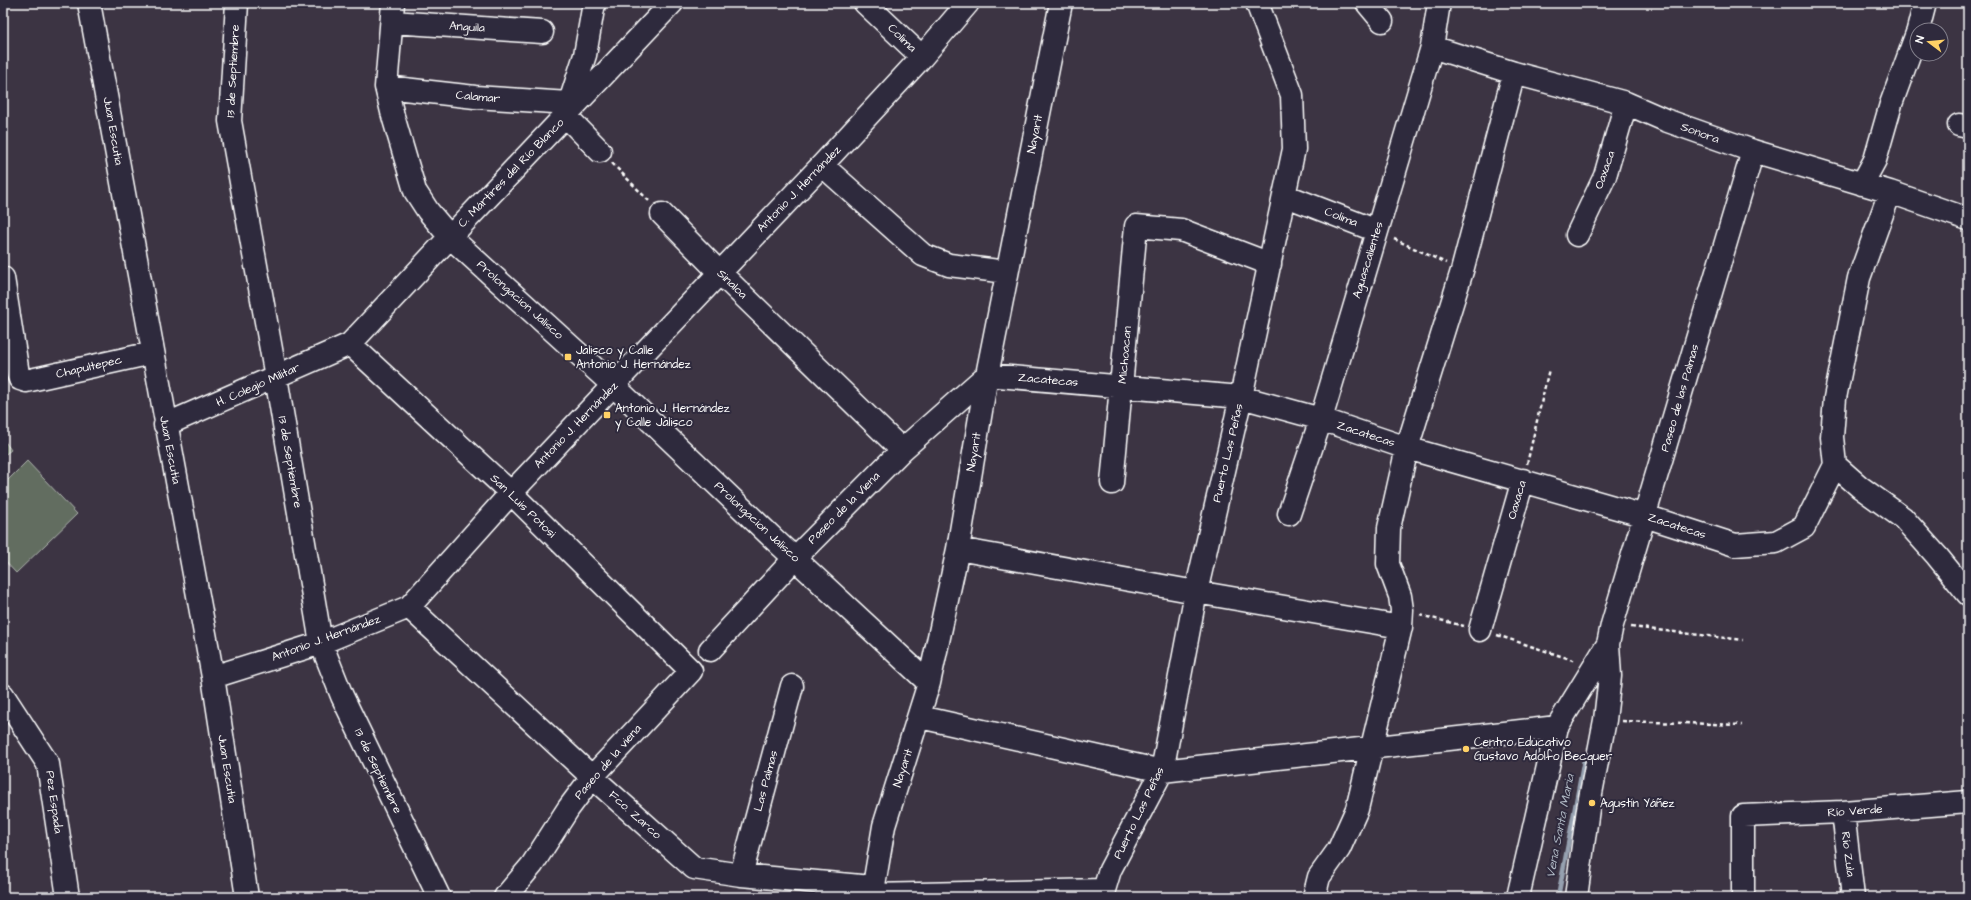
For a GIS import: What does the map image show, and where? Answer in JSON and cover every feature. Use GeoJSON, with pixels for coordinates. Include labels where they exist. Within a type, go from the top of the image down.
{"type":"FeatureCollection","features":[{"type":"Feature","properties":{"kind":"street","name":"Juan Escutia"},"geometry":{"type":"LineString","coordinates":[[89,3],[165,425],[213,677],[247,897]]}},
{"type":"Feature","properties":{"kind":"street","name":"13 de Septiembre"},"geometry":{"type":"LineString","coordinates":[[237,3],[230,121],[276,377],[321,643],[342,696],[439,897]]}},
{"type":"Feature","properties":{"kind":"street"},"geometry":{"type":"LineString","coordinates":[[594,3],[585,55],[567,109],[600,151]]}},
{"type":"Feature","properties":{"kind":"street","name":"C. Mártires del Río Blanco"},"geometry":{"type":"LineString","coordinates":[[350,344],[567,109],[672,3]]}},
{"type":"Feature","properties":{"kind":"street","name":"Colima"},"geometry":{"type":"LineString","coordinates":[[865,3],[922,57]]}},
{"type":"Feature","properties":{"kind":"street","name":"Antonio J. Hernández"},"geometry":{"type":"LineString","coordinates":[[213,677],[321,643],[410,607],[511,493],[822,165],[922,57],[968,3]]}},
{"type":"Feature","properties":{"kind":"street","name":"Nayarit"},"geometry":{"type":"LineString","coordinates":[[872,893],[884,826],[930,683],[958,549],[987,375],[1061,3]]}},
{"type":"Feature","properties":{"kind":"street","name":"Puerto Las Peñas"},"geometry":{"type":"LineString","coordinates":[[1104,893],[1110,870],[1162,771],[1196,592],[1241,397],[1294,149],[1292,95],[1257,3]]}},
{"type":"Feature","properties":{"kind":"street"},"geometry":{"type":"LineString","coordinates":[[1367,3],[1382,21]]}},
{"type":"Feature","properties":{"kind":"street","name":"Aguascalientes"},"geometry":{"type":"LineString","coordinates":[[1289,514],[1321,419],[1432,47],[1439,3]]}},
{"type":"Feature","properties":{"kind":"street"},"geometry":{"type":"LineString","coordinates":[[1920,22],[1925,3]]}},
{"type":"Feature","properties":{"kind":"street","name":"Anguila"},"geometry":{"type":"LineString","coordinates":[[393,12],[542,32]]}},
{"type":"Feature","properties":{"kind":"street","name":"Prolongacion Jalisco"},"geometry":{"type":"LineString","coordinates":[[393,12],[386,87],[415,192],[428,211],[450,237],[614,386],[795,558],[930,683]]}},
{"type":"Feature","properties":{"kind":"street","name":"Sonora"},"geometry":{"type":"LineString","coordinates":[[1432,47],[1514,73],[1626,103],[1665,120],[1753,152],[1890,192],[1968,219]]}},
{"type":"Feature","properties":{"kind":"street"},"geometry":{"type":"LineString","coordinates":[[1862,184],[1875,160],[1891,104],[1909,55]]}},
{"type":"Feature","properties":{"kind":"street"},"geometry":{"type":"LineString","coordinates":[[1314,897],[1319,877],[1339,849],[1357,809],[1400,627],[1402,610],[1400,596],[1388,564],[1389,528],[1407,448],[1462,271],[1514,73]]}},
{"type":"Feature","properties":{"kind":"street","name":"Calamar"},"geometry":{"type":"LineString","coordinates":[[386,87],[567,109]]}},
{"type":"Feature","properties":{"kind":"street","name":"Oaxaca"},"geometry":{"type":"LineString","coordinates":[[1577,235],[1605,176],[1626,103]]}},
{"type":"Feature","properties":{"kind":"street","name":"Paseo de las Palmas"},"geometry":{"type":"LineString","coordinates":[[1576,897],[1588,809],[1605,720],[1610,676],[1610,634],[1618,600],[1645,516],[1753,152]]}},
{"type":"Feature","properties":{"kind":"street"},"geometry":{"type":"LineString","coordinates":[[822,165],[923,255],[949,265],[1007,272]]}},
{"type":"Feature","properties":{"kind":"street"},"geometry":{"type":"LineString","coordinates":[[1890,192],[1857,286],[1835,398],[1832,437],[1834,465],[1860,487],[1903,518],[1968,594]]}},
{"type":"Feature","properties":{"kind":"street","name":"Colima"},"geometry":{"type":"LineString","coordinates":[[1284,195],[1377,231]]}},
{"type":"Feature","properties":{"kind":"street","name":"Sinaloa"},"geometry":{"type":"LineString","coordinates":[[662,214],[719,272],[902,450]]}},
{"type":"Feature","properties":{"kind":"street","name":"Michoacan"},"geometry":{"type":"LineString","coordinates":[[1112,483],[1136,226],[1181,230],[1270,264]]}},
{"type":"Feature","properties":{"kind":"street","name":"Chapultepec"},"geometry":{"type":"LineString","coordinates":[[3,278],[20,379],[26,381],[152,353]]}},
{"type":"Feature","properties":{"kind":"street","name":"H. Colegio Militar"},"geometry":{"type":"LineString","coordinates":[[165,425],[350,344]]}},
{"type":"Feature","properties":{"kind":"street","name":"San Luis Potosi"},"geometry":{"type":"LineString","coordinates":[[350,344],[511,493],[691,671]]}},
{"type":"Feature","properties":{"kind":"street","name":"Zacatecas"},"geometry":{"type":"LineString","coordinates":[[987,375],[1241,397],[1321,419],[1407,448],[1523,480],[1736,545],[1776,542],[1804,527],[1834,465]]}},
{"type":"Feature","properties":{"kind":"street","name":"Paseo de la Viena"},"geometry":{"type":"LineString","coordinates":[[710,650],[795,558],[902,450],[987,375]]}},
{"type":"Feature","properties":{"kind":"street","name":"Oaxaca"},"geometry":{"type":"LineString","coordinates":[[1480,630],[1523,480]]}},
{"type":"Feature","properties":{"kind":"street"},"geometry":{"type":"LineString","coordinates":[[958,549],[1400,627]]}},
{"type":"Feature","properties":{"kind":"street","name":"Fco. Zarco"},"geometry":{"type":"LineString","coordinates":[[410,607],[592,777],[694,868],[872,893],[1104,893]]}},
{"type":"Feature","properties":{"kind":"street","name":"Paseo de las Palmas"},"geometry":{"type":"LineString","coordinates":[[1518,897],[1557,727],[1610,634]]}},
{"type":"Feature","properties":{"kind":"street","name":"Paseo de la viena"},"geometry":{"type":"LineString","coordinates":[[505,897],[532,865],[568,809],[592,777],[691,671]]}},
{"type":"Feature","properties":{"kind":"street","name":"Las Palmas"},"geometry":{"type":"LineString","coordinates":[[741,875],[792,686]]}},
{"type":"Feature","properties":{"kind":"street","name":"Pez Espada"},"geometry":{"type":"LineString","coordinates":[[3,695],[48,764],[68,897]]}},
{"type":"Feature","properties":{"kind":"street"},"geometry":{"type":"LineString","coordinates":[[920,717],[1162,771],[1557,727]]}},
{"type":"Feature","properties":{"kind":"street","name":"Río Verde"},"geometry":{"type":"LineString","coordinates":[[1743,897],[1743,816],[1843,812],[1968,802]]}},
{"type":"Feature","properties":{"kind":"street","name":"Río Zula"},"geometry":{"type":"LineString","coordinates":[[1843,812],[1853,897]]}},
{"type":"Feature","properties":{"kind":"path"},"geometry":{"type":"LineString","coordinates":[[600,151],[662,214]]}},
{"type":"Feature","properties":{"kind":"path"},"geometry":{"type":"LineString","coordinates":[[1377,231],[1462,271]]}},
{"type":"Feature","properties":{"kind":"path","name":"Oaxaca"},"geometry":{"type":"LineString","coordinates":[[1523,480],[1549,369]]}},
{"type":"Feature","properties":{"kind":"path"},"geometry":{"type":"LineString","coordinates":[[1610,634],[1743,640]]}},
{"type":"Feature","properties":{"kind":"path"},"geometry":{"type":"LineString","coordinates":[[1605,720],[1742,725]]}},
{"type":"Feature","properties":{"kind":"green space"},"geometry":{"type":"Polygon","coordinates":[[[3,439],[11,450],[3,456],[3,439]]]}},
{"type":"Feature","properties":{"kind":"green space"},"geometry":{"type":"Polygon","coordinates":[[[27,461],[77,514],[16,573],[3,559],[3,485],[27,461]]]}},
{"type":"Feature","properties":{"kind":"waterway","name":"Vena Santa Maria"},"geometry":{"type":"LineString","coordinates":[[1558,897],[1584,760]]}},
{"type":"Feature","properties":{"kind":"place","name":"Jalisco y Calle Antonio J. Hernández"},"geometry":{"type":"Point","coordinates":[568,357]}},
{"type":"Feature","properties":{"kind":"place","name":"Antonio J. Hernández y Calle Jalisco"},"geometry":{"type":"Point","coordinates":[607,415]}},
{"type":"Feature","properties":{"kind":"place","name":"Centro Educativo Gustavo Adolfo Becquer"},"geometry":{"type":"Point","coordinates":[1466,749]}},
{"type":"Feature","properties":{"kind":"place","name":"Agustín Yáñez"},"geometry":{"type":"Point","coordinates":[1592,803]}}]}
